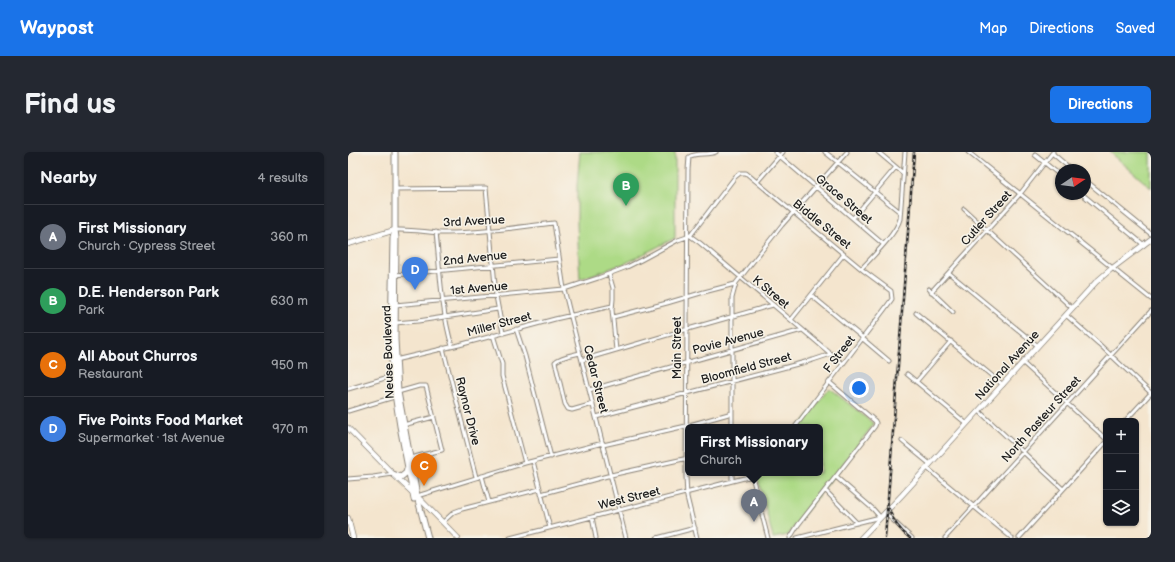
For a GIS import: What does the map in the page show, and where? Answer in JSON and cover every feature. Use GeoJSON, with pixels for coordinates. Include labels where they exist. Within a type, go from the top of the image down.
{"type":"FeatureCollection","features":[{"type":"Feature","properties":{"kind":"main road","name":"Neuse Boulevard"},"geometry":{"type":"LineString","coordinates":[[395,152],[394,189],[396,238],[394,275],[394,360],[396,394]]}},
{"type":"Feature","properties":{"kind":"main road","name":"Neuse Boulevard"},"geometry":{"type":"LineString","coordinates":[[394,275],[396,305],[394,324]]}},
{"type":"Feature","properties":{"kind":"main road","name":"Neuse Boulevard"},"geometry":{"type":"LineString","coordinates":[[394,360],[392,376],[408,468],[415,494]]}},
{"type":"Feature","properties":{"kind":"main road","name":"Neuse Boulevard"},"geometry":{"type":"LineString","coordinates":[[401,425],[410,458],[415,494]]}},
{"type":"Feature","properties":{"kind":"main road"},"geometry":{"type":"LineString","coordinates":[[393,474],[402,477],[408,468]]}},
{"type":"Feature","properties":{"kind":"main road"},"geometry":{"type":"LineString","coordinates":[[415,494],[425,538]]}},
{"type":"Feature","properties":{"kind":"main road"},"geometry":{"type":"LineString","coordinates":[[415,494],[428,538]]}},
{"type":"Feature","properties":{"kind":"street","name":"Main Street"},"geometry":{"type":"LineString","coordinates":[[686,424],[689,157],[716,152]]}},
{"type":"Feature","properties":{"kind":"street","name":"Grace Street"},"geometry":{"type":"LineString","coordinates":[[775,152],[883,244]]}},
{"type":"Feature","properties":{"kind":"street"},"geometry":{"type":"LineString","coordinates":[[757,182],[783,152]]}},
{"type":"Feature","properties":{"kind":"street"},"geometry":{"type":"LineString","coordinates":[[825,152],[900,212]]}},
{"type":"Feature","properties":{"kind":"street"},"geometry":{"type":"LineString","coordinates":[[732,424],[732,298],[735,284],[782,225],[847,152]]}},
{"type":"Feature","properties":{"kind":"street"},"geometry":{"type":"LineString","coordinates":[[878,152],[903,172]]}},
{"type":"Feature","properties":{"kind":"street"},"geometry":{"type":"LineString","coordinates":[[862,268],[897,228],[900,219],[905,152]]}},
{"type":"Feature","properties":{"kind":"street"},"geometry":{"type":"LineString","coordinates":[[968,152],[1151,299]]}},
{"type":"Feature","properties":{"kind":"street"},"geometry":{"type":"LineString","coordinates":[[1052,152],[1065,164]]}},
{"type":"Feature","properties":{"kind":"street","name":"Cutler Street"},"geometry":{"type":"LineString","coordinates":[[954,312],[930,291],[988,231],[1020,194],[1052,152]]}},
{"type":"Feature","properties":{"kind":"street"},"geometry":{"type":"LineString","coordinates":[[1035,155],[1055,171]]}},
{"type":"Feature","properties":{"kind":"street"},"geometry":{"type":"LineString","coordinates":[[853,218],[896,167]]}},
{"type":"Feature","properties":{"kind":"street","name":"Biddle Street"},"geometry":{"type":"LineString","coordinates":[[688,236],[735,177],[742,172],[746,173],[870,276],[891,291]]}},
{"type":"Feature","properties":{"kind":"street"},"geometry":{"type":"LineString","coordinates":[[1091,185],[1151,234]]}},
{"type":"Feature","properties":{"kind":"street"},"geometry":{"type":"LineString","coordinates":[[394,189],[486,188],[496,296],[503,333]]}},
{"type":"Feature","properties":{"kind":"street"},"geometry":{"type":"LineString","coordinates":[[1089,200],[1144,245]]}},
{"type":"Feature","properties":{"kind":"street"},"geometry":{"type":"LineString","coordinates":[[964,209],[1072,308]]}},
{"type":"Feature","properties":{"kind":"street","name":"3rd Avenue"},"geometry":{"type":"LineString","coordinates":[[395,230],[416,230],[445,233],[554,223]]}},
{"type":"Feature","properties":{"kind":"street","name":"Cedar Street"},"geometry":{"type":"LineString","coordinates":[[554,223],[564,288],[570,315],[626,538]]}},
{"type":"Feature","properties":{"kind":"street"},"geometry":{"type":"LineString","coordinates":[[348,244],[395,230]]}},
{"type":"Feature","properties":{"kind":"street"},"geometry":{"type":"LineString","coordinates":[[436,232],[445,318],[452,346]]}},
{"type":"Feature","properties":{"kind":"street","name":"1st Avenue"},"geometry":{"type":"LineString","coordinates":[[396,305],[564,288],[609,274],[641,260],[688,236]]}},
{"type":"Feature","properties":{"kind":"street","name":"K Street"},"geometry":{"type":"LineString","coordinates":[[688,236],[700,243],[843,364]]}},
{"type":"Feature","properties":{"kind":"street","name":"National Avenue"},"geometry":{"type":"LineString","coordinates":[[861,538],[1096,282],[1151,239]]}},
{"type":"Feature","properties":{"kind":"street"},"geometry":{"type":"LineString","coordinates":[[791,320],[844,254]]}},
{"type":"Feature","properties":{"kind":"street","name":"2nd Avenue"},"geometry":{"type":"LineString","coordinates":[[394,275],[559,259]]}},
{"type":"Feature","properties":{"kind":"street"},"geometry":{"type":"LineString","coordinates":[[949,273],[1038,346]]}},
{"type":"Feature","properties":{"kind":"street"},"geometry":{"type":"LineString","coordinates":[[609,274],[613,288],[612,306],[616,350]]}},
{"type":"Feature","properties":{"kind":"street"},"geometry":{"type":"LineString","coordinates":[[613,317],[735,284]]}},
{"type":"Feature","properties":{"kind":"street","name":"F Street"},"geometry":{"type":"LineString","coordinates":[[797,424],[890,302],[892,298],[891,291]]}},
{"type":"Feature","properties":{"kind":"street"},"geometry":{"type":"LineString","coordinates":[[811,295],[889,361]]}},
{"type":"Feature","properties":{"kind":"street"},"geometry":{"type":"LineString","coordinates":[[582,360],[773,305]]}},
{"type":"Feature","properties":{"kind":"street","name":"Miller Street"},"geometry":{"type":"LineString","coordinates":[[394,360],[570,315],[612,306]]}},
{"type":"Feature","properties":{"kind":"street"},"geometry":{"type":"LineString","coordinates":[[394,324],[498,310]]}},
{"type":"Feature","properties":{"kind":"street","name":"North Pasteur Street"},"geometry":{"type":"LineString","coordinates":[[945,538],[1151,311]]}},
{"type":"Feature","properties":{"kind":"street"},"geometry":{"type":"LineString","coordinates":[[916,313],[1003,385]]}},
{"type":"Feature","properties":{"kind":"street"},"geometry":{"type":"LineString","coordinates":[[1066,315],[1151,393],[1128,418]]}},
{"type":"Feature","properties":{"kind":"street"},"geometry":{"type":"LineString","coordinates":[[516,329],[526,357],[551,457]]}},
{"type":"Feature","properties":{"kind":"street","name":"Pavie Avenue"},"geometry":{"type":"LineString","coordinates":[[589,390],[802,330]]}},
{"type":"Feature","properties":{"kind":"street"},"geometry":{"type":"LineString","coordinates":[[494,335],[502,364],[502,376],[525,463]]}},
{"type":"Feature","properties":{"kind":"street"},"geometry":{"type":"LineString","coordinates":[[916,382],[951,341]]}},
{"type":"Feature","properties":{"kind":"street","name":"Raynor Drive"},"geometry":{"type":"LineString","coordinates":[[444,348],[476,477]]}},
{"type":"Feature","properties":{"kind":"street"},"geometry":{"type":"LineString","coordinates":[[580,353],[559,359],[555,362],[565,404],[568,409],[572,410],[593,404]]}},
{"type":"Feature","properties":{"kind":"street","name":"Bloomfield Street"},"geometry":{"type":"LineString","coordinates":[[596,417],[732,382],[831,354]]}},
{"type":"Feature","properties":{"kind":"street"},"geometry":{"type":"LineString","coordinates":[[1023,363],[1103,436]]}},
{"type":"Feature","properties":{"kind":"street"},"geometry":{"type":"LineString","coordinates":[[907,374],[967,424]]}},
{"type":"Feature","properties":{"kind":"street"},"geometry":{"type":"LineString","coordinates":[[348,389],[392,376]]}},
{"type":"Feature","properties":{"kind":"street"},"geometry":{"type":"LineString","coordinates":[[790,538],[798,525],[876,423],[828,382]]}},
{"type":"Feature","properties":{"kind":"street"},"geometry":{"type":"LineString","coordinates":[[348,411],[419,386],[426,386],[442,450],[410,458]]}},
{"type":"Feature","properties":{"kind":"street"},"geometry":{"type":"LineString","coordinates":[[978,411],[1063,490]]}},
{"type":"Feature","properties":{"kind":"street"},"geometry":{"type":"LineString","coordinates":[[693,424],[732,413]]}},
{"type":"Feature","properties":{"kind":"street"},"geometry":{"type":"LineString","coordinates":[[401,425],[434,417]]}},
{"type":"Feature","properties":{"kind":"street"},"geometry":{"type":"LineString","coordinates":[[415,494],[525,463],[685,426]]}},
{"type":"Feature","properties":{"kind":"street"},"geometry":{"type":"LineString","coordinates":[[348,428],[458,538]]}},
{"type":"Feature","properties":{"kind":"street"},"geometry":{"type":"LineString","coordinates":[[902,441],[928,466],[1012,538]]}},
{"type":"Feature","properties":{"kind":"street"},"geometry":{"type":"LineString","coordinates":[[1019,538],[1103,445]]}},
{"type":"Feature","properties":{"kind":"street"},"geometry":{"type":"LineString","coordinates":[[541,494],[611,475],[685,458]]}},
{"type":"Feature","properties":{"kind":"street"},"geometry":{"type":"LineString","coordinates":[[533,461],[550,528]]}},
{"type":"Feature","properties":{"kind":"street"},"geometry":{"type":"LineString","coordinates":[[348,479],[393,474]]}},
{"type":"Feature","properties":{"kind":"street"},"geometry":{"type":"LineString","coordinates":[[482,476],[489,502]]}},
{"type":"Feature","properties":{"kind":"street","name":"Main Street"},"geometry":{"type":"LineString","coordinates":[[686,476],[686,493],[697,538]]}},
{"type":"Feature","properties":{"kind":"street"},"geometry":{"type":"LineString","coordinates":[[732,476],[732,481]]}},
{"type":"Feature","properties":{"kind":"street"},"geometry":{"type":"LineString","coordinates":[[752,476],[768,538]]}},
{"type":"Feature","properties":{"kind":"street","name":"West Street"},"geometry":{"type":"LineString","coordinates":[[510,538],[752,476]]}},
{"type":"Feature","properties":{"kind":"street"},"geometry":{"type":"LineString","coordinates":[[796,538],[880,518],[873,508],[836,477]]}},
{"type":"Feature","properties":{"kind":"street"},"geometry":{"type":"LineString","coordinates":[[443,522],[454,512],[459,510],[540,489]]}},
{"type":"Feature","properties":{"kind":"street"},"geometry":{"type":"LineString","coordinates":[[825,490],[857,523]]}},
{"type":"Feature","properties":{"kind":"street"},"geometry":{"type":"LineString","coordinates":[[885,513],[912,538]]}},
{"type":"Feature","properties":{"kind":"street"},"geometry":{"type":"LineString","coordinates":[[592,517],[596,538]]}},
{"type":"Feature","properties":{"kind":"street"},"geometry":{"type":"LineString","coordinates":[[348,518],[353,538]]}},
{"type":"Feature","properties":{"kind":"street"},"geometry":{"type":"LineString","coordinates":[[657,538],[695,528]]}},
{"type":"Feature","properties":{"kind":"green space"},"geometry":{"type":"Polygon","coordinates":[[[580,152],[675,152],[675,238],[626,263],[580,279],[577,225],[577,186],[580,152]]]}},
{"type":"Feature","properties":{"kind":"green space"},"geometry":{"type":"Polygon","coordinates":[[[1110,152],[1151,152],[1151,188],[1110,152]]]}},
{"type":"Feature","properties":{"kind":"green space"},"geometry":{"type":"Polygon","coordinates":[[[829,388],[874,424],[788,535],[773,538],[758,479],[760,476],[823,476],[823,424],[801,424],[829,388]]]}},
{"type":"Feature","properties":{"kind":"railway"},"geometry":{"type":"LineString","coordinates":[[885,538],[914,152]]}},
{"type":"Feature","properties":{"kind":"railway"},"geometry":{"type":"LineString","coordinates":[[889,509],[892,518],[897,525],[910,538]]}},
{"type":"Feature","properties":{"kind":"place","name":"D.E. Henderson Park"},"geometry":{"type":"Point","coordinates":[626,206]}},
{"type":"Feature","properties":{"kind":"place","name":"Five Points Food Market"},"geometry":{"type":"Point","coordinates":[415,290]}},
{"type":"Feature","properties":{"kind":"place","name":"All About Churros"},"geometry":{"type":"Point","coordinates":[424,486]}},
{"type":"Feature","properties":{"kind":"place","name":"First Missionary"},"geometry":{"type":"Point","coordinates":[754,522]}}]}
